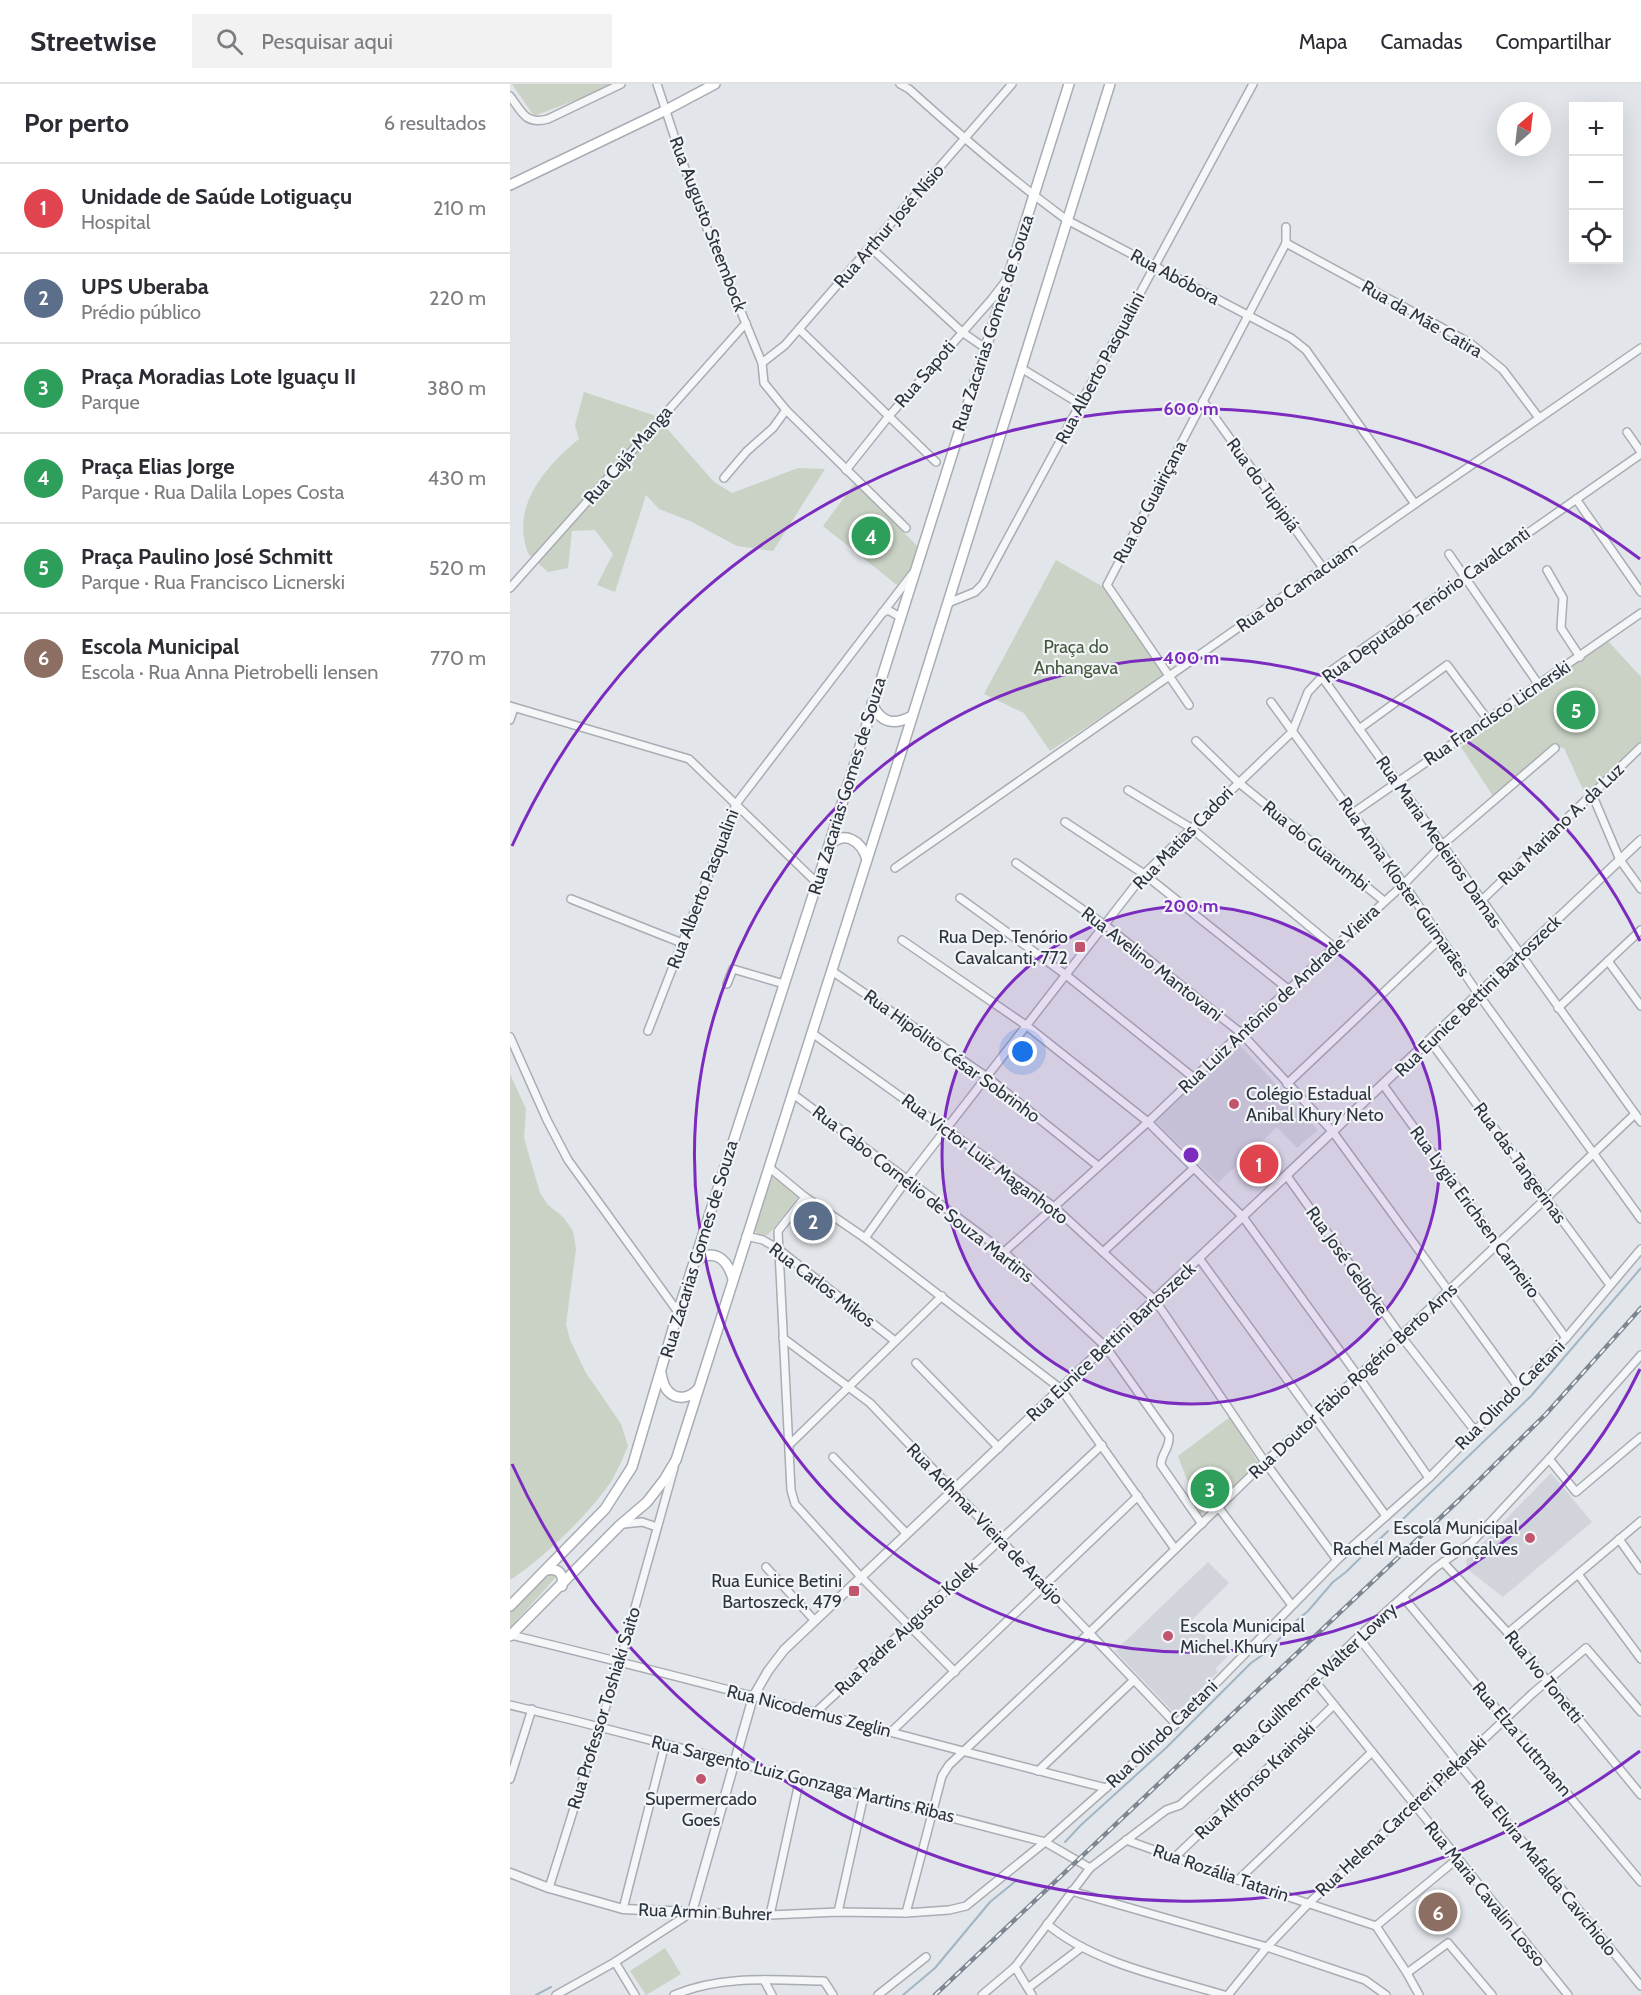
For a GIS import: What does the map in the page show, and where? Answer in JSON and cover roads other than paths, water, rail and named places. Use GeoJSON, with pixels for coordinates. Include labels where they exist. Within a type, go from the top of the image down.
{"type":"FeatureCollection","features":[{"type":"Feature","properties":{"kind":"main road"},"geometry":{"type":"LineString","coordinates":[[510,185],[715,84]]}},
{"type":"Feature","properties":{"kind":"main road","name":"Rua Zacarias Gomes de Souza"},"geometry":{"type":"LineString","coordinates":[[510,1606],[599,1516],[632,1467],[694,1261],[1069,84]]}},
{"type":"Feature","properties":{"kind":"main road"},"geometry":{"type":"LineString","coordinates":[[511,1635],[619,1526],[647,1502],[676,1460],[746,1236],[770,1168],[1110,84]]}},
{"type":"Feature","properties":{"kind":"main road"},"geometry":{"type":"LineString","coordinates":[[873,703],[876,712],[883,719],[893,722],[903,721],[912,716]]}},
{"type":"Feature","properties":{"kind":"main road"},"geometry":{"type":"LineString","coordinates":[[827,848],[833,841],[850,838],[864,849],[867,859]]}},
{"type":"Feature","properties":{"kind":"main road"},"geometry":{"type":"LineString","coordinates":[[694,1261],[703,1256],[713,1255],[723,1260],[730,1268],[734,1278]]}},
{"type":"Feature","properties":{"kind":"main road"},"geometry":{"type":"LineString","coordinates":[[661,1373],[668,1391],[675,1397],[685,1398],[694,1395],[700,1387]]}},
{"type":"Feature","properties":{"kind":"main road"},"geometry":{"type":"LineString","coordinates":[[547,1570],[554,1569],[560,1572],[563,1579],[562,1586]]}},
{"type":"Feature","properties":{"kind":"street"},"geometry":{"type":"LineString","coordinates":[[510,96],[526,118],[537,122],[548,119],[621,84]]}},
{"type":"Feature","properties":{"kind":"street","name":"Rua Augusto Steembock"},"geometry":{"type":"LineString","coordinates":[[657,84],[695,199],[762,363],[764,383],[786,410],[906,528]]}},
{"type":"Feature","properties":{"kind":"street","name":"Rua Abóbora"},"geometry":{"type":"LineString","coordinates":[[900,84],[909,89],[964,139],[1067,220],[1291,338],[1305,350],[1415,504]]}},
{"type":"Feature","properties":{"kind":"street","name":"Rua Arthur José Nísio"},"geometry":{"type":"LineString","coordinates":[[762,363],[785,345],[1012,84]]}},
{"type":"Feature","properties":{"kind":"street","name":"Rua Alberto Pasqualini"},"geometry":{"type":"LineString","coordinates":[[948,603],[975,592],[983,584],[1253,84]]}},
{"type":"Feature","properties":{"kind":"street","name":"Rua do Guairiçana"},"geometry":{"type":"LineString","coordinates":[[1170,676],[1107,585],[1286,243],[1286,227]]}},
{"type":"Feature","properties":{"kind":"street","name":"Rua da Mãe Catira"},"geometry":{"type":"LineString","coordinates":[[1286,243],[1470,343],[1503,370],[1539,418]]}},
{"type":"Feature","properties":{"kind":"street"},"geometry":{"type":"LineString","coordinates":[[870,247],[962,332],[985,348]]}},
{"type":"Feature","properties":{"kind":"street","name":"Rua Sapoti"},"geometry":{"type":"LineString","coordinates":[[846,470],[889,416],[1007,280]]}},
{"type":"Feature","properties":{"kind":"street","name":"Rua Cajá-Manga"},"geometry":{"type":"LineString","coordinates":[[510,588],[746,323]]}},
{"type":"Feature","properties":{"kind":"street"},"geometry":{"type":"LineString","coordinates":[[799,329],[936,462]]}},
{"type":"Feature","properties":{"kind":"street","name":"Rua do Camacuam"},"geometry":{"type":"LineString","coordinates":[[895,868],[1641,348]]}},
{"type":"Feature","properties":{"kind":"street"},"geometry":{"type":"LineString","coordinates":[[1021,368],[1080,404]]}},
{"type":"Feature","properties":{"kind":"street","name":"Rua do Tupipiá"},"geometry":{"type":"LineString","coordinates":[[1203,401],[1323,568]]}},
{"type":"Feature","properties":{"kind":"street"},"geometry":{"type":"LineString","coordinates":[[724,478],[773,428],[786,410]]}},
{"type":"Feature","properties":{"kind":"street"},"geometry":{"type":"LineString","coordinates":[[1627,432],[1641,453]]}},
{"type":"Feature","properties":{"kind":"street","name":"Rua Deputado Tenório Cavalcanti"},"geometry":{"type":"LineString","coordinates":[[1238,782],[1292,732],[1308,692],[1322,677],[1641,453]]}},
{"type":"Feature","properties":{"kind":"street"},"geometry":{"type":"LineString","coordinates":[[1576,499],[1641,592]]}},
{"type":"Feature","properties":{"kind":"street"},"geometry":{"type":"LineString","coordinates":[[1449,554],[1539,685]]}},
{"type":"Feature","properties":{"kind":"street"},"geometry":{"type":"LineString","coordinates":[[1547,570],[1563,598],[1561,628],[1580,657]]}},
{"type":"Feature","properties":{"kind":"street","name":"Rua Alberto Pasqualini"},"geometry":{"type":"LineString","coordinates":[[648,1031],[736,804],[915,571]]}},
{"type":"Feature","properties":{"kind":"street"},"geometry":{"type":"LineString","coordinates":[[882,613],[888,610],[900,618]]}},
{"type":"Feature","properties":{"kind":"street","name":"Rua Francisco Licnerski"},"geometry":{"type":"LineString","coordinates":[[1353,813],[1641,613]]}},
{"type":"Feature","properties":{"kind":"street"},"geometry":{"type":"LineString","coordinates":[[1359,729],[1448,665],[1488,720]]}},
{"type":"Feature","properties":{"kind":"street"},"geometry":{"type":"LineString","coordinates":[[1170,676],[1189,705]]}},
{"type":"Feature","properties":{"kind":"street","name":"Rua Maria Medeiros Damas"},"geometry":{"type":"LineString","coordinates":[[1322,677],[1641,1122]]}},
{"type":"Feature","properties":{"kind":"street","name":"Rua Anna Kloster Guimarães"},"geometry":{"type":"LineString","coordinates":[[1271,702],[1404,884],[1479,995],[1641,1220]]}},
{"type":"Feature","properties":{"kind":"street"},"geometry":{"type":"LineString","coordinates":[[510,720],[512,707],[688,759],[816,883]]}},
{"type":"Feature","properties":{"kind":"street","name":"Rua do Guarumbi"},"geometry":{"type":"LineString","coordinates":[[1196,741],[1238,782],[1384,901]]}},
{"type":"Feature","properties":{"kind":"street","name":"Rua Mariano A. da Luz"},"geometry":{"type":"LineString","coordinates":[[1481,901],[1641,747]]}},
{"type":"Feature","properties":{"kind":"street","name":"Rua Luiz Antônio de Andrade Vieira"},"geometry":{"type":"LineString","coordinates":[[1004,1252],[1148,1122],[1241,1032],[1404,884],[1442,846],[1556,748]]}},
{"type":"Feature","properties":{"kind":"street","name":"Rua Matias Cadori"},"geometry":{"type":"LineString","coordinates":[[865,1238],[908,1178],[1144,874],[1238,782]]}},
{"type":"Feature","properties":{"kind":"street"},"geometry":{"type":"LineString","coordinates":[[1128,790],[1191,828],[1334,947]]}},
{"type":"Feature","properties":{"kind":"street"},"geometry":{"type":"LineString","coordinates":[[1592,794],[1620,860],[1641,889]]}},
{"type":"Feature","properties":{"kind":"street"},"geometry":{"type":"LineString","coordinates":[[1065,822],[1144,874],[1288,989]]}},
{"type":"Feature","properties":{"kind":"street","name":"Rua Eunice Bettini Bartoszeck"},"geometry":{"type":"LineString","coordinates":[[693,1912],[753,1697],[784,1650],[1384,1086],[1641,840]]}},
{"type":"Feature","properties":{"kind":"street","name":"Rua Avelino Mantovani"},"geometry":{"type":"LineString","coordinates":[[1016,863],[1105,925],[1241,1032],[1333,1132],[1519,1388]]}},
{"type":"Feature","properties":{"kind":"street"},"geometry":{"type":"LineString","coordinates":[[960,898],[1066,975],[1194,1078]]}},
{"type":"Feature","properties":{"kind":"street"},"geometry":{"type":"LineString","coordinates":[[571,899],[682,943]]}},
{"type":"Feature","properties":{"kind":"street"},"geometry":{"type":"LineString","coordinates":[[1558,1008],[1641,930]]}},
{"type":"Feature","properties":{"kind":"street"},"geometry":{"type":"LineString","coordinates":[[1287,1083],[1440,939]]}},
{"type":"Feature","properties":{"kind":"street"},"geometry":{"type":"LineString","coordinates":[[902,940],[1026,1026],[1148,1122],[1243,1217],[1429,1478]]}},
{"type":"Feature","properties":{"kind":"street"},"geometry":{"type":"LineString","coordinates":[[1608,961],[1641,1006]]}},
{"type":"Feature","properties":{"kind":"street"},"geometry":{"type":"LineString","coordinates":[[727,984],[731,970],[736,969],[784,984]]}},
{"type":"Feature","properties":{"kind":"street","name":"Rua Hipólito César Sobrinho"},"geometry":{"type":"LineString","coordinates":[[832,971],[987,1077],[1098,1166]]}},
{"type":"Feature","properties":{"kind":"street","name":"Rua Victor Luiz Maganhoto"},"geometry":{"type":"LineString","coordinates":[[812,1033],[1053,1206],[1155,1300],[1265,1462],[1337,1560]]}},
{"type":"Feature","properties":{"kind":"street"},"geometry":{"type":"LineString","coordinates":[[510,1037],[567,1160],[678,1312]]}},
{"type":"Feature","properties":{"kind":"street","name":"Rua das Tangerinas"},"geometry":{"type":"LineString","coordinates":[[1430,1041],[1610,1285]]}},
{"type":"Feature","properties":{"kind":"street","name":"Rua Lygia Erichsen Carneiro"},"geometry":{"type":"LineString","coordinates":[[1384,1086],[1566,1338]]}},
{"type":"Feature","properties":{"kind":"street","name":"Rua Cabo Cornélio de Souza Martins"},"geometry":{"type":"LineString","coordinates":[[793,1094],[1004,1252],[1106,1347],[1169,1436],[1170,1444],[1161,1459],[1161,1465],[1202,1524]]}},
{"type":"Feature","properties":{"kind":"street","name":"Rua Doutor Fábio Rogério Berto Arns"},"geometry":{"type":"LineString","coordinates":[[906,1913],[942,1776],[961,1752],[1635,1114]]}},
{"type":"Feature","properties":{"kind":"street"},"geometry":{"type":"LineString","coordinates":[[770,1168],[805,1197],[865,1238],[942,1296],[1060,1389],[1175,1549]]}},
{"type":"Feature","properties":{"kind":"street"},"geometry":{"type":"LineString","coordinates":[[1103,1252],[1194,1168]]}},
{"type":"Feature","properties":{"kind":"street","name":"Rua José Gelbcke"},"geometry":{"type":"LineString","coordinates":[[1287,1176],[1401,1336],[1475,1431]]}},
{"type":"Feature","properties":{"kind":"street"},"geometry":{"type":"LineString","coordinates":[[763,1240],[778,1231],[805,1197]]}},
{"type":"Feature","properties":{"kind":"street"},"geometry":{"type":"LineString","coordinates":[[778,1231],[777,1248],[791,1490],[795,1504],[861,1577],[955,1672]]}},
{"type":"Feature","properties":{"kind":"street","name":"Rua Carlos Mikos"},"geometry":{"type":"LineString","coordinates":[[746,1236],[763,1240],[777,1248],[895,1341]]}},
{"type":"Feature","properties":{"kind":"street","name":"Rua Olindo Caetani"},"geometry":{"type":"LineString","coordinates":[[906,1913],[949,1910],[966,1906],[1045,1842],[1106,1788],[1176,1724],[1291,1604],[1429,1478],[1519,1388],[1566,1338],[1641,1249]]}},
{"type":"Feature","properties":{"kind":"street"},"geometry":{"type":"LineString","coordinates":[[1199,1258],[1386,1516]]}},
{"type":"Feature","properties":{"kind":"street"},"geometry":{"type":"LineString","coordinates":[[790,1444],[942,1296]]}},
{"type":"Feature","properties":{"kind":"street","name":"Rua Adhmar Vieira de Araújo"},"geometry":{"type":"LineString","coordinates":[[783,1338],[870,1403],[1176,1724]]}},
{"type":"Feature","properties":{"kind":"street","name":"Rua Guilherme Walter Lowry"},"geometry":{"type":"LineString","coordinates":[[982,1995],[1016,1967],[1090,1868],[1166,1810],[1180,1805],[1257,1736],[1358,1637],[1443,1562],[1472,1542],[1549,1460],[1641,1355]]}},
{"type":"Feature","properties":{"kind":"street"},"geometry":{"type":"LineString","coordinates":[[916,1363],[999,1448]]}},
{"type":"Feature","properties":{"kind":"street"},"geometry":{"type":"LineString","coordinates":[[1549,1460],[1576,1492],[1641,1437]]}},
{"type":"Feature","properties":{"kind":"street","name":"Rua Padre Augusto Kolek"},"geometry":{"type":"LineString","coordinates":[[815,1713],[1102,1446]]}},
{"type":"Feature","properties":{"kind":"street"},"geometry":{"type":"LineString","coordinates":[[833,1457],[907,1534]]}},
{"type":"Feature","properties":{"kind":"street","name":"Rua Professor Toshiaki Saito"},"geometry":{"type":"LineString","coordinates":[[549,1888],[620,1661],[676,1460]]}},
{"type":"Feature","properties":{"kind":"street"},"geometry":{"type":"LineString","coordinates":[[891,1732],[1138,1496]]}},
{"type":"Feature","properties":{"kind":"street"},"geometry":{"type":"LineString","coordinates":[[1219,1508],[1291,1604]]}},
{"type":"Feature","properties":{"kind":"street"},"geometry":{"type":"LineString","coordinates":[[1508,1632],[1641,1521]]}},
{"type":"Feature","properties":{"kind":"street"},"geometry":{"type":"LineString","coordinates":[[619,1526],[630,1522],[642,1522],[657,1527]]}},
{"type":"Feature","properties":{"kind":"street"},"geometry":{"type":"LineString","coordinates":[[1619,1539],[1641,1570]]}},
{"type":"Feature","properties":{"kind":"street","name":"Rua Ivo Tonetti"},"geometry":{"type":"LineString","coordinates":[[1443,1562],[1508,1632],[1641,1795]]}},
{"type":"Feature","properties":{"kind":"street"},"geometry":{"type":"LineString","coordinates":[[766,1567],[815,1621]]}},
{"type":"Feature","properties":{"kind":"street"},"geometry":{"type":"LineString","coordinates":[[1578,1574],[1641,1659]]}},
{"type":"Feature","properties":{"kind":"street","name":"Rua Elza Luttmann"},"geometry":{"type":"LineString","coordinates":[[1403,1597],[1641,1882]]}},
{"type":"Feature","properties":{"kind":"street","name":"Rua Nicodemus Zeglin"},"geometry":{"type":"LineString","coordinates":[[511,1635],[620,1661],[961,1752],[1106,1788]]}},
{"type":"Feature","properties":{"kind":"street","name":"Rua Elvira Mafalda Cavichiolo"},"geometry":{"type":"LineString","coordinates":[[1358,1637],[1641,1986]]}},
{"type":"Feature","properties":{"kind":"street","name":"Rua Helena Carcereri Piekarski"},"geometry":{"type":"LineString","coordinates":[[1226,1995],[1308,1904],[1546,1681],[1586,1648],[1641,1713]]}},
{"type":"Feature","properties":{"kind":"street"},"geometry":{"type":"LineString","coordinates":[[1038,1771],[1134,1680]]}},
{"type":"Feature","properties":{"kind":"street","name":"Rua Maria Cavalin Losso"},"geometry":{"type":"LineString","coordinates":[[1314,1680],[1568,1995]]}},
{"type":"Feature","properties":{"kind":"street","name":"Rua Sargento Luiz Gonzaga Martins Ribas"},"geometry":{"type":"LineString","coordinates":[[510,1705],[1045,1842],[1090,1868]]}},
{"type":"Feature","properties":{"kind":"street","name":"Rua Alffonso Krainski"},"geometry":{"type":"LineString","coordinates":[[1175,1857],[1334,1705]]}},
{"type":"Feature","properties":{"kind":"street"},"geometry":{"type":"LineString","coordinates":[[510,1779],[532,1709]]}},
{"type":"Feature","properties":{"kind":"street"},"geometry":{"type":"LineString","coordinates":[[623,1909],[665,1744]]}},
{"type":"Feature","properties":{"kind":"street"},"geometry":{"type":"LineString","coordinates":[[1238,1881],[1372,1752]]}},
{"type":"Feature","properties":{"kind":"street"},"geometry":{"type":"LineString","coordinates":[[770,1915],[800,1779]]}},
{"type":"Feature","properties":{"kind":"street"},"geometry":{"type":"LineString","coordinates":[[838,1912],[864,1795]]}},
{"type":"Feature","properties":{"kind":"street","name":"Rua Rozália Tatarin"},"geometry":{"type":"LineString","coordinates":[[1126,1840],[1238,1881],[1376,1926]]}},
{"type":"Feature","properties":{"kind":"street"},"geometry":{"type":"LineString","coordinates":[[1419,1995],[1376,1926],[1457,1859]]}},
{"type":"Feature","properties":{"kind":"street","name":"Rua Armin Buhrer"},"geometry":{"type":"LineString","coordinates":[[510,1873],[549,1888],[623,1909],[770,1915],[838,1912],[906,1913]]}},
{"type":"Feature","properties":{"kind":"street"},"geometry":{"type":"LineString","coordinates":[[1071,1891],[1267,1947],[1365,1980],[1386,1995]]}},
{"type":"Feature","properties":{"kind":"street"},"geometry":{"type":"LineString","coordinates":[[555,1995],[567,1992],[693,1912]]}},
{"type":"Feature","properties":{"kind":"street"},"geometry":{"type":"LineString","coordinates":[[1047,1924],[1061,1935],[1103,1958],[1226,1995]]}},
{"type":"Feature","properties":{"kind":"street"},"geometry":{"type":"LineString","coordinates":[[1407,1973],[1448,1943],[1492,1995]]}},
{"type":"Feature","properties":{"kind":"street"},"geometry":{"type":"LineString","coordinates":[[1016,1967],[1030,1992],[1082,1947]]}},
{"type":"Feature","properties":{"kind":"street"},"geometry":{"type":"LineString","coordinates":[[878,1995],[926,1957]]}},
{"type":"Feature","properties":{"kind":"street"},"geometry":{"type":"LineString","coordinates":[[615,1962],[635,1995]]}},
{"type":"Feature","properties":{"kind":"street"},"geometry":{"type":"LineString","coordinates":[[764,1980],[772,1995]]}},
{"type":"Feature","properties":{"kind":"street"},"geometry":{"type":"LineString","coordinates":[[674,1995],[695,1986],[721,1981],[764,1980],[824,1981],[832,1995]]}},
{"type":"Feature","properties":{"kind":"street"},"geometry":{"type":"LineString","coordinates":[[695,1986],[700,1995]]}},
{"type":"Feature","properties":{"kind":"waterway"},"geometry":{"type":"LineString","coordinates":[[1402,1520],[1531,1396],[1641,1268]]}},
{"type":"Feature","properties":{"kind":"waterway"},"geometry":{"type":"LineString","coordinates":[[1065,1842],[1167,1747],[1251,1663],[1268,1651],[1333,1582],[1388,1531]]}},
{"type":"Feature","properties":{"kind":"waterway"},"geometry":{"type":"LineString","coordinates":[[903,1995],[935,1968],[990,1902],[1017,1880]]}},
{"type":"Feature","properties":{"kind":"waterway"},"geometry":{"type":"LineString","coordinates":[[536,1995],[551,1987]]}},
{"type":"Feature","properties":{"kind":"railway"},"geometry":{"type":"LineString","coordinates":[[935,1995],[1459,1500],[1546,1414],[1641,1308]]}},
{"type":"Feature","properties":{"kind":"place","name":"Praça Elias Jorge"},"geometry":{"type":"Point","coordinates":[871,536]}},
{"type":"Feature","properties":{"kind":"place","name":"Praça Paulino José Schmitt"},"geometry":{"type":"Point","coordinates":[1576,710]}},
{"type":"Feature","properties":{"kind":"place","name":"Rua Dep. Tenório Cavalcanti, 772"},"geometry":{"type":"Point","coordinates":[1080,947]}},
{"type":"Feature","properties":{"kind":"place","name":"Colégio Estadual Anibal Khury Neto"},"geometry":{"type":"Point","coordinates":[1234,1104]}},
{"type":"Feature","properties":{"kind":"place","name":"Unidade de Saúde Lotiguaçu"},"geometry":{"type":"Point","coordinates":[1259,1164]}},
{"type":"Feature","properties":{"kind":"place","name":"UPS Uberaba"},"geometry":{"type":"Point","coordinates":[813,1221]}},
{"type":"Feature","properties":{"kind":"place","name":"Praça Moradias Lote Iguaçu II"},"geometry":{"type":"Point","coordinates":[1210,1489]}},
{"type":"Feature","properties":{"kind":"place","name":"Escola Municipal Rachel Mader Gonçalves"},"geometry":{"type":"Point","coordinates":[1530,1538]}},
{"type":"Feature","properties":{"kind":"place","name":"Rua Eunice Betini Bartoszeck, 479"},"geometry":{"type":"Point","coordinates":[854,1591]}},
{"type":"Feature","properties":{"kind":"place","name":"Escola Municipal Michel Khury"},"geometry":{"type":"Point","coordinates":[1168,1636]}},
{"type":"Feature","properties":{"kind":"place","name":"Supermercado Goes"},"geometry":{"type":"Point","coordinates":[701,1779]}},
{"type":"Feature","properties":{"kind":"place","name":"Escola Municipal"},"geometry":{"type":"Point","coordinates":[1438,1912]}},
{"type":"Feature","properties":{"kind":"park label","name":"Praça do Anhangava"},"geometry":{"type":"Point","coordinates":[1076,657]}}]}
